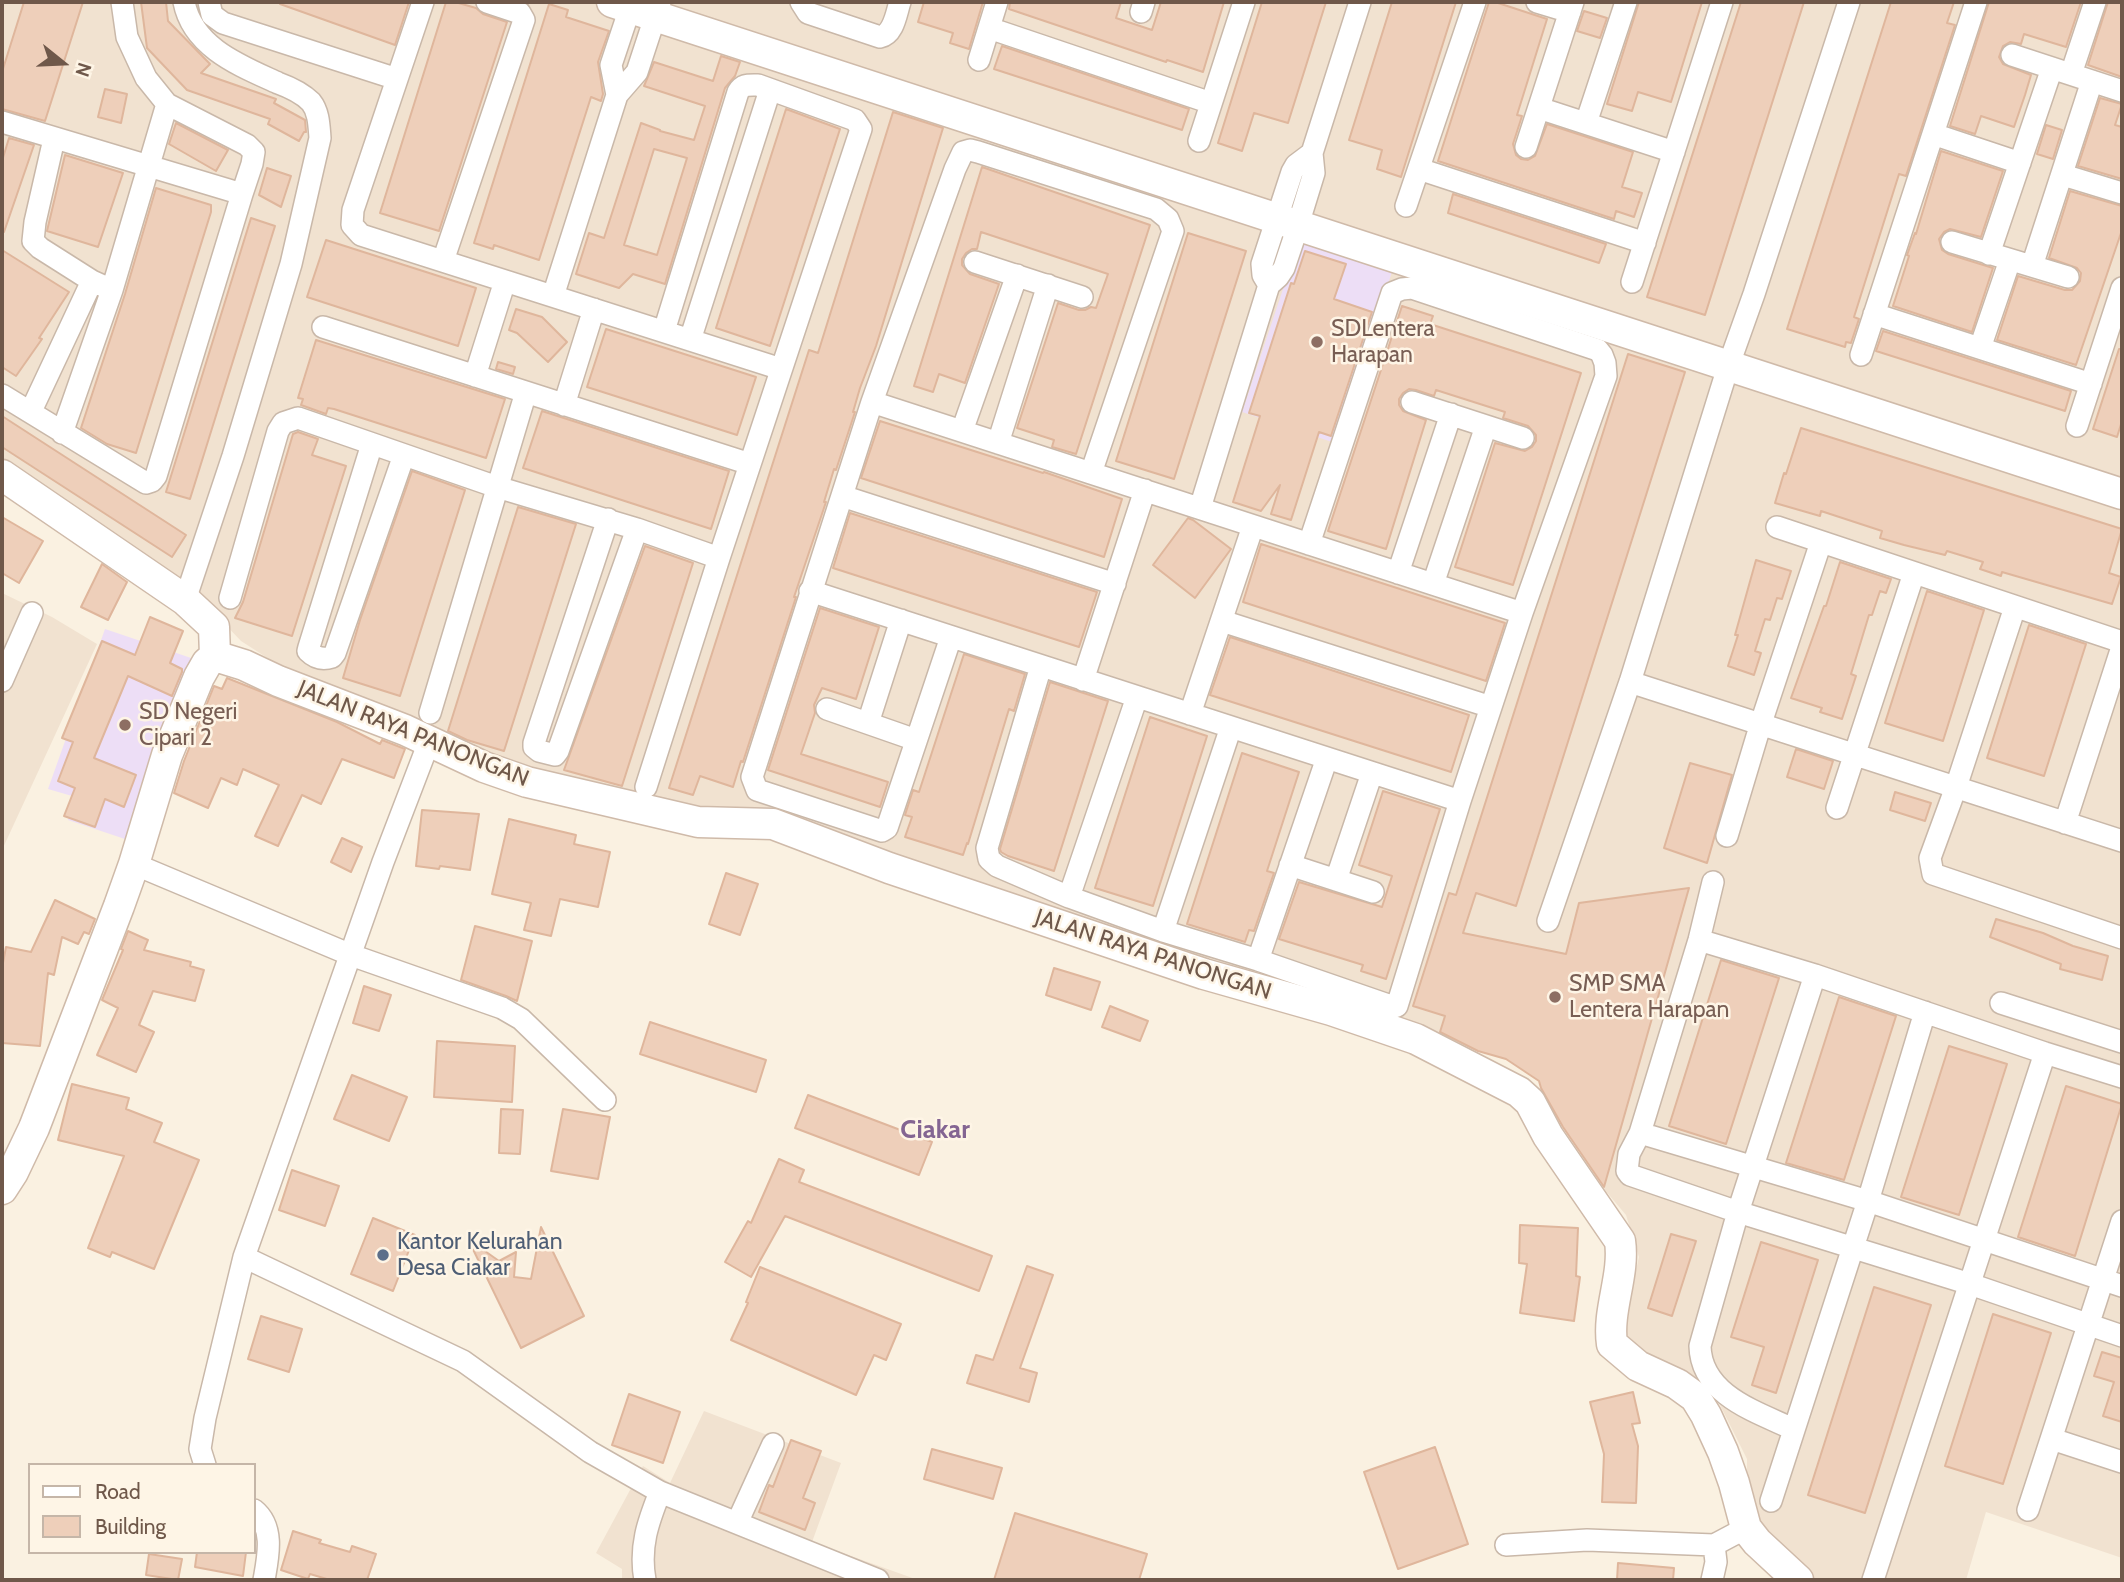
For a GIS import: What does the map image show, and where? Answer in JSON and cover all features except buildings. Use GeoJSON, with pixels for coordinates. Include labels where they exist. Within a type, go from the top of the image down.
{"type":"FeatureCollection","features":[{"type":"Feature","properties":{"kind":"street"},"geometry":{"type":"LineString","coordinates":[[2,395],[146,483],[156,476],[253,164],[254,152],[247,145],[167,104],[146,78],[127,37],[122,2]]}},
{"type":"Feature","properties":{"kind":"street"},"geometry":{"type":"LineString","coordinates":[[184,2],[193,24],[210,46],[227,60],[290,88],[311,103],[319,120],[320,138],[291,264],[233,456],[185,600]]}},
{"type":"Feature","properties":{"kind":"street"},"geometry":{"type":"LineString","coordinates":[[209,2],[212,15],[223,23],[397,79]]}},
{"type":"Feature","properties":{"kind":"street"},"geometry":{"type":"LineString","coordinates":[[423,2],[353,210],[352,225],[360,235],[781,369]]}},
{"type":"Feature","properties":{"kind":"street"},"geometry":{"type":"LineString","coordinates":[[443,261],[524,20],[520,13],[487,2]]}},
{"type":"Feature","properties":{"kind":"street"},"geometry":{"type":"LineString","coordinates":[[798,2],[808,13],[880,37],[886,36],[891,29],[900,2]]}},
{"type":"Feature","properties":{"kind":"street"},"geometry":{"type":"LineString","coordinates":[[979,60],[997,2]]}},
{"type":"Feature","properties":{"kind":"street"},"geometry":{"type":"LineString","coordinates":[[1199,141],[1244,2]]}},
{"type":"Feature","properties":{"kind":"street"},"geometry":{"type":"LineString","coordinates":[[1200,508],[1269,285],[1262,264],[1291,212],[1302,176],[1314,173],[1312,153],[1360,2]]}},
{"type":"Feature","properties":{"kind":"street"},"geometry":{"type":"LineString","coordinates":[[1406,206],[1475,2]]}},
{"type":"Feature","properties":{"kind":"street"},"geometry":{"type":"LineString","coordinates":[[1526,147],[1572,7],[1537,2]]}},
{"type":"Feature","properties":{"kind":"street"},"geometry":{"type":"LineString","coordinates":[[1586,123],[1626,2]]}},
{"type":"Feature","properties":{"kind":"street"},"geometry":{"type":"LineString","coordinates":[[1632,282],[1723,2]]}},
{"type":"Feature","properties":{"kind":"street"},"geometry":{"type":"LineString","coordinates":[[1548,921],[1630,682],[1732,356],[1849,2]]}},
{"type":"Feature","properties":{"kind":"street"},"geometry":{"type":"LineString","coordinates":[[1861,355],[1976,2]]}},
{"type":"Feature","properties":{"kind":"street"},"geometry":{"type":"LineString","coordinates":[[1980,348],[2020,163],[2095,2]]}},
{"type":"Feature","properties":{"kind":"street"},"geometry":{"type":"LineString","coordinates":[[553,296],[617,96],[611,65],[638,6],[1291,212],[1732,356],[2122,494]]}},
{"type":"Feature","properties":{"kind":"street"},"geometry":{"type":"LineString","coordinates":[[989,28],[1211,103]]}},
{"type":"Feature","properties":{"kind":"street"},"geometry":{"type":"LineString","coordinates":[[2012,55],[2122,91]]}},
{"type":"Feature","properties":{"kind":"street"},"geometry":{"type":"LineString","coordinates":[[2032,266],[2092,81]]}},
{"type":"Feature","properties":{"kind":"street"},"geometry":{"type":"LineString","coordinates":[[646,787],[861,129],[855,120],[758,85],[745,85],[738,92],[664,331]]}},
{"type":"Feature","properties":{"kind":"street"},"geometry":{"type":"LineString","coordinates":[[690,340],[770,90]]}},
{"type":"Feature","properties":{"kind":"street"},"geometry":{"type":"LineString","coordinates":[[62,433],[112,290],[167,104]]}},
{"type":"Feature","properties":{"kind":"street"},"geometry":{"type":"LineString","coordinates":[[1539,107],[1674,152]]}},
{"type":"Feature","properties":{"kind":"street"},"geometry":{"type":"LineString","coordinates":[[2,122],[242,194]]}},
{"type":"Feature","properties":{"kind":"street"},"geometry":{"type":"LineString","coordinates":[[1933,134],[2020,163]]}},
{"type":"Feature","properties":{"kind":"street"},"geometry":{"type":"LineString","coordinates":[[54,139],[33,241],[92,281],[112,290]]}},
{"type":"Feature","properties":{"kind":"street"},"geometry":{"type":"LineString","coordinates":[[951,637],[885,830],[757,790],[752,777],[810,591],[872,402],[963,152],[978,152],[1144,205],[1156,209],[1168,219],[1173,232],[1091,473]]}},
{"type":"Feature","properties":{"kind":"street"},"geometry":{"type":"LineString","coordinates":[[1419,169],[1645,243]]}},
{"type":"Feature","properties":{"kind":"street"},"geometry":{"type":"LineString","coordinates":[[2063,175],[2122,193]]}},
{"type":"Feature","properties":{"kind":"street"},"geometry":{"type":"LineString","coordinates":[[1952,242],[2068,277]]}},
{"type":"Feature","properties":{"kind":"street"},"geometry":{"type":"LineString","coordinates":[[975,261],[1083,297]]}},
{"type":"Feature","properties":{"kind":"street"},"geometry":{"type":"LineString","coordinates":[[962,431],[1017,275]]}},
{"type":"Feature","properties":{"kind":"street"},"geometry":{"type":"LineString","coordinates":[[31,411],[92,281]]}},
{"type":"Feature","properties":{"kind":"street"},"geometry":{"type":"LineString","coordinates":[[475,376],[505,281]]}},
{"type":"Feature","properties":{"kind":"street"},"geometry":{"type":"LineString","coordinates":[[998,443],[1048,285]]}},
{"type":"Feature","properties":{"kind":"street"},"geometry":{"type":"LineString","coordinates":[[1041,666],[987,848],[989,859],[997,866],[1069,897],[1163,931],[1397,1006],[1522,613],[1606,376],[1602,355],[1598,350],[1412,288],[1392,293],[1308,544]]}},
{"type":"Feature","properties":{"kind":"street"},"geometry":{"type":"LineString","coordinates":[[2077,426],[2122,288]]}},
{"type":"Feature","properties":{"kind":"street"},"geometry":{"type":"LineString","coordinates":[[564,405],[594,309]]}},
{"type":"Feature","properties":{"kind":"street"},"geometry":{"type":"LineString","coordinates":[[1874,314],[2091,384]]}},
{"type":"Feature","properties":{"kind":"street"},"geometry":{"type":"LineString","coordinates":[[323,327],[750,464]]}},
{"type":"Feature","properties":{"kind":"street"},"geometry":{"type":"LineString","coordinates":[[204,1463],[200,1449],[205,1418],[244,1257],[430,727],[526,391]]}},
{"type":"Feature","properties":{"kind":"street"},"geometry":{"type":"LineString","coordinates":[[872,402],[1522,613]]}},
{"type":"Feature","properties":{"kind":"street"},"geometry":{"type":"LineString","coordinates":[[1412,402],[1523,438]]}},
{"type":"Feature","properties":{"kind":"street"},"geometry":{"type":"LineString","coordinates":[[1398,573],[1451,414]]}},
{"type":"Feature","properties":{"kind":"street"},"geometry":{"type":"LineString","coordinates":[[230,598],[278,431],[283,423],[298,418],[497,487],[637,528],[719,558]]}},
{"type":"Feature","properties":{"kind":"street"},"geometry":{"type":"LineString","coordinates":[[1433,584],[1486,426]]}},
{"type":"Feature","properties":{"kind":"street"},"geometry":{"type":"LineString","coordinates":[[372,444],[309,647],[308,651],[313,656],[328,658],[335,653],[404,455]]}},
{"type":"Feature","properties":{"kind":"street","name":"JALAN RAYA PANONGAN"},"geometry":{"type":"LineString","coordinates":[[2,475],[185,600],[214,641],[244,665],[278,681],[405,730],[430,727],[484,768],[527,782],[698,822],[773,824],[889,868],[1178,965],[1331,1010],[1416,1040],[1519,1092],[1530,1102],[1548,1136],[1620,1241],[1621,1259],[1611,1327],[1612,1344],[1638,1366],[1677,1384],[1695,1397],[1723,1451],[1746,1528],[1757,1542],[1798,1580]]}},
{"type":"Feature","properties":{"kind":"street"},"geometry":{"type":"LineString","coordinates":[[1083,680],[1145,491]]}},
{"type":"Feature","properties":{"kind":"street"},"geometry":{"type":"LineString","coordinates":[[842,496],[1115,584]]}},
{"type":"Feature","properties":{"kind":"street"},"geometry":{"type":"LineString","coordinates":[[608,519],[534,743],[534,747],[539,751],[555,755],[558,751],[637,528]]}},
{"type":"Feature","properties":{"kind":"street"},"geometry":{"type":"LineString","coordinates":[[1190,714],[1254,526]]}},
{"type":"Feature","properties":{"kind":"street"},"geometry":{"type":"LineString","coordinates":[[1777,527],[2122,645],[2065,823]]}},
{"type":"Feature","properties":{"kind":"street"},"geometry":{"type":"LineString","coordinates":[[1727,836],[1821,542]]}},
{"type":"Feature","properties":{"kind":"street"},"geometry":{"type":"LineString","coordinates":[[1837,808],[1914,573]]}},
{"type":"Feature","properties":{"kind":"street"},"geometry":{"type":"LineString","coordinates":[[810,591],[1460,802]]}},
{"type":"Feature","properties":{"kind":"street"},"geometry":{"type":"LineString","coordinates":[[2015,607],[1956,788],[1930,858],[1933,874],[2122,938]]}},
{"type":"Feature","properties":{"kind":"street"},"geometry":{"type":"LineString","coordinates":[[2,681],[32,613]]}},
{"type":"Feature","properties":{"kind":"street"},"geometry":{"type":"LineString","coordinates":[[868,723],[901,621]]}},
{"type":"Feature","properties":{"kind":"street"},"geometry":{"type":"LineString","coordinates":[[1222,621],[1491,707]]}},
{"type":"Feature","properties":{"kind":"street"},"geometry":{"type":"LineString","coordinates":[[2,1189],[34,1128],[134,864],[167,755],[214,641]]}},
{"type":"Feature","properties":{"kind":"street"},"geometry":{"type":"LineString","coordinates":[[1630,682],[2122,841]]}},
{"type":"Feature","properties":{"kind":"street"},"geometry":{"type":"LineString","coordinates":[[1069,897],[1137,697]]}},
{"type":"Feature","properties":{"kind":"street"},"geometry":{"type":"LineString","coordinates":[[827,709],[916,740]]}},
{"type":"Feature","properties":{"kind":"street"},"geometry":{"type":"LineString","coordinates":[[1163,931],[1231,727]]}},
{"type":"Feature","properties":{"kind":"street"},"geometry":{"type":"LineString","coordinates":[[1258,960],[1327,758]]}},
{"type":"Feature","properties":{"kind":"street"},"geometry":{"type":"LineString","coordinates":[[1336,880],[1372,773]]}},
{"type":"Feature","properties":{"kind":"street"},"geometry":{"type":"LineString","coordinates":[[134,864],[351,955],[502,1008],[520,1019],[605,1100]]}},
{"type":"Feature","properties":{"kind":"street"},"geometry":{"type":"LineString","coordinates":[[1290,865],[1373,892]]}},
{"type":"Feature","properties":{"kind":"street"},"geometry":{"type":"LineString","coordinates":[[1713,882],[1699,940],[1640,1133],[1629,1154],[1627,1171],[1630,1175],[1738,1212],[1970,1284],[2122,1336]]}},
{"type":"Feature","properties":{"kind":"street"},"geometry":{"type":"LineString","coordinates":[[1699,940],[1815,975],[2045,1054],[2122,1077]]}},
{"type":"Feature","properties":{"kind":"street"},"geometry":{"type":"LineString","coordinates":[[1793,1429],[1730,1399],[1715,1384],[1700,1356],[1700,1346],[1738,1212],[1815,975]]}},
{"type":"Feature","properties":{"kind":"street"},"geometry":{"type":"LineString","coordinates":[[2001,1003],[2122,1042]]}},
{"type":"Feature","properties":{"kind":"street"},"geometry":{"type":"LineString","coordinates":[[1771,1501],[1926,1012]]}},
{"type":"Feature","properties":{"kind":"street"},"geometry":{"type":"LineString","coordinates":[[1872,1580],[2045,1054]]}},
{"type":"Feature","properties":{"kind":"street"},"geometry":{"type":"LineString","coordinates":[[1640,1133],[1868,1201],[2113,1283]]}},
{"type":"Feature","properties":{"kind":"street"},"geometry":{"type":"LineString","coordinates":[[2028,1510],[2088,1324],[2113,1283],[2122,1221]]}},
{"type":"Feature","properties":{"kind":"street"},"geometry":{"type":"LineString","coordinates":[[244,1257],[463,1362],[590,1452],[660,1492],[878,1580]]}},
{"type":"Feature","properties":{"kind":"street"},"geometry":{"type":"LineString","coordinates":[[2052,1439],[2122,1462]]}},
{"type":"Feature","properties":{"kind":"street"},"geometry":{"type":"LineString","coordinates":[[737,1523],[773,1444]]}},
{"type":"Feature","properties":{"kind":"street"},"geometry":{"type":"LineString","coordinates":[[645,1580],[642,1566],[646,1527],[660,1492]]}},
{"type":"Feature","properties":{"kind":"street"},"geometry":{"type":"LineString","coordinates":[[256,1513],[265,1524],[268,1535],[264,1580]]}},
{"type":"Feature","properties":{"kind":"street"},"geometry":{"type":"LineString","coordinates":[[1506,1545],[1587,1540],[1714,1545],[1746,1528]]}},
{"type":"Feature","properties":{"kind":"street"},"geometry":{"type":"LineString","coordinates":[[1712,1580],[1716,1562],[1714,1545]]}},
{"type":"Feature","properties":{"kind":"shaded area"},"geometry":{"type":"Polygon","coordinates":[[[2,2],[2122,2],[2122,1558],[1986,1512],[1966,1580],[1813,1580],[1786,1558],[1747,1508],[1747,1459],[1719,1403],[1683,1374],[1630,1347],[1623,1327],[1639,1257],[1626,1215],[1604,1189],[1688,888],[1579,903],[1566,954],[1472,935],[1437,1040],[1185,959],[776,816],[686,814],[484,758],[294,675],[241,641],[201,599],[2,474],[2,329],[6,321],[2,318],[2,2]]]}},
{"type":"Feature","properties":{"kind":"shaded area","name":"SDLentera Harapan"},"geometry":{"type":"Polygon","coordinates":[[[1299,241],[1392,272],[1335,443],[1242,412],[1299,241]]]}},
{"type":"Feature","properties":{"kind":"shaded area"},"geometry":{"type":"Polygon","coordinates":[[[2,593],[52,617],[97,644],[2,850],[2,593]]]}},
{"type":"Feature","properties":{"kind":"shaded area","name":"SD Negeri Cipari 2"},"geometry":{"type":"Polygon","coordinates":[[[105,629],[203,662],[137,843],[68,820],[72,796],[48,789],[105,629]]]}},
{"type":"Feature","properties":{"kind":"shaded area"},"geometry":{"type":"Polygon","coordinates":[[[704,1411],[841,1463],[812,1542],[918,1580],[622,1580],[622,1569],[596,1553],[643,1466],[670,1483],[704,1411]]]}},
{"type":"Feature","properties":{"kind":"place","name":"SDLentera Harapan"},"geometry":{"type":"Point","coordinates":[1317,342]}},
{"type":"Feature","properties":{"kind":"place","name":"SD Negeri Cipari 2"},"geometry":{"type":"Point","coordinates":[125,725]}},
{"type":"Feature","properties":{"kind":"place","name":"SMP SMA Lentera Harapan"},"geometry":{"type":"Point","coordinates":[1555,997]}},
{"type":"Feature","properties":{"kind":"place","name":"Kantor Kelurahan Desa Ciakar"},"geometry":{"type":"Point","coordinates":[383,1255]}},
{"type":"Feature","properties":{"kind":"district","name":"Ciakar"},"geometry":{"type":"Point","coordinates":[935,1130]}}]}
